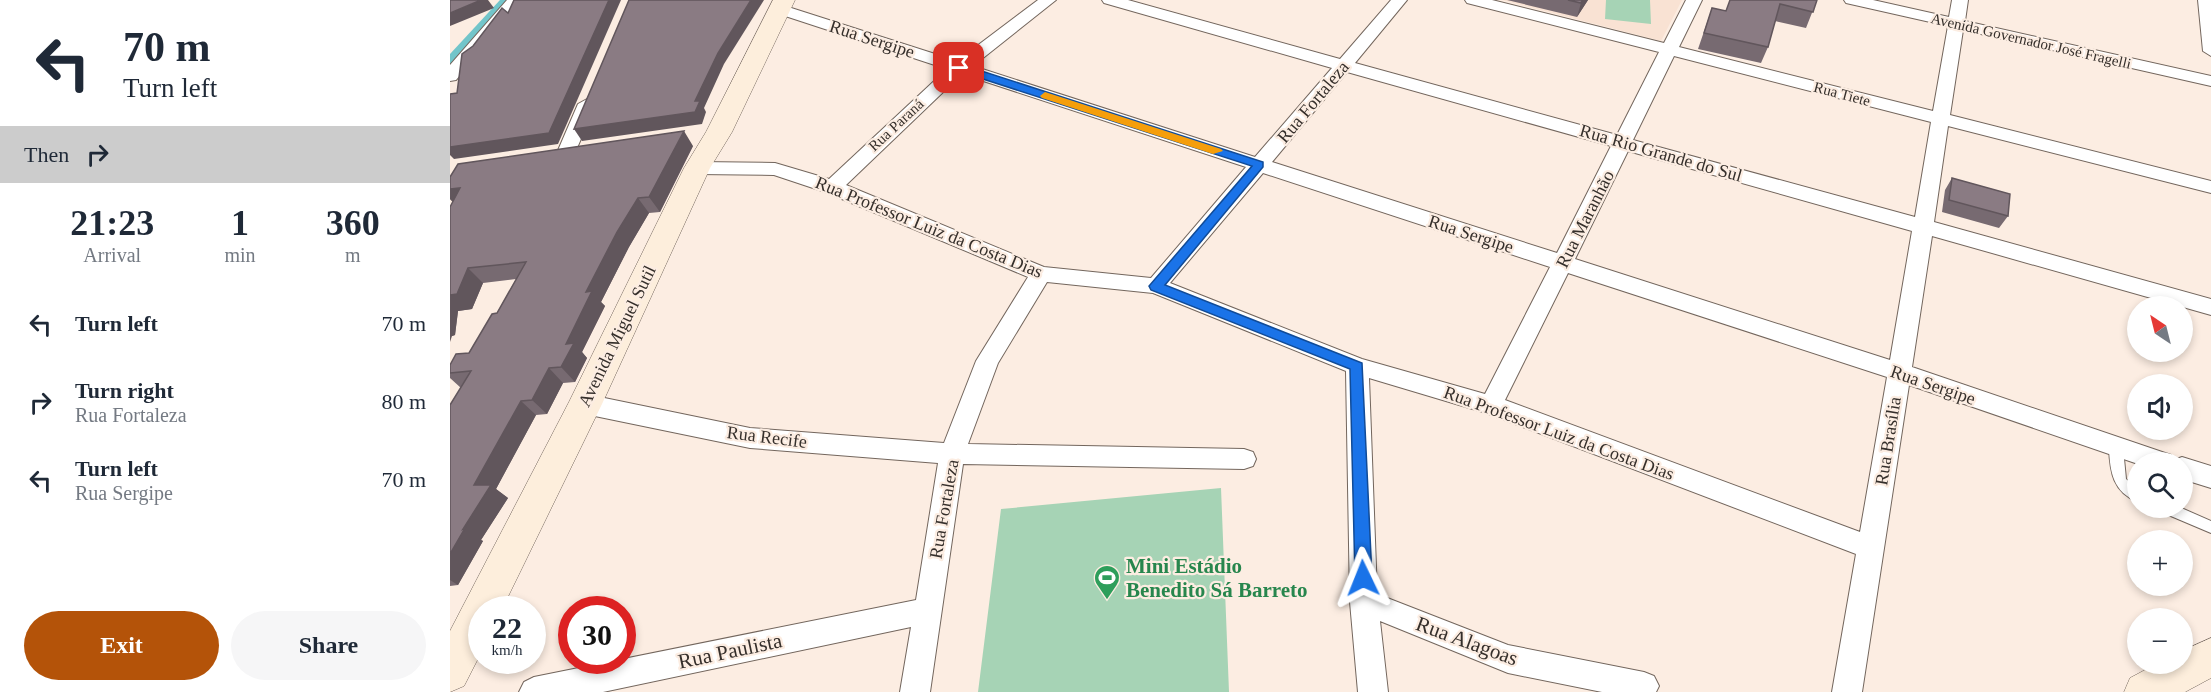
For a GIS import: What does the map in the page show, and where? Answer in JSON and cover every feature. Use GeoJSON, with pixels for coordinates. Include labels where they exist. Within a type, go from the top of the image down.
{"type":"FeatureCollection","features":[{"type":"Feature","properties":{"kind":"main road","name":"Avenida Miguel Sutil"},"geometry":{"type":"LineString","coordinates":[[450,672],[585,404],[697,168],[719,132],[782,5]]}},
{"type":"Feature","properties":{"kind":"main road"},"geometry":{"type":"LineString","coordinates":[[684,137],[719,132]]}},
{"type":"Feature","properties":{"kind":"main road"},"geometry":{"type":"LineString","coordinates":[[2144,692],[2211,657]]}},
{"type":"Feature","properties":{"kind":"street"},"geometry":{"type":"LineString","coordinates":[[450,76],[515,0]]}},
{"type":"Feature","properties":{"kind":"street","name":"Rua Paraná"},"geometry":{"type":"LineString","coordinates":[[832,187],[959,68],[1048,0]]}},
{"type":"Feature","properties":{"kind":"street","name":"Rua Rio Grande do Sul"},"geometry":{"type":"LineString","coordinates":[[1110,0],[2211,308]]}},
{"type":"Feature","properties":{"kind":"street","name":"Rua Fortaleza"},"geometry":{"type":"LineString","coordinates":[[1156,286],[1399,0]]}},
{"type":"Feature","properties":{"kind":"street","name":"Rua Tiete"},"geometry":{"type":"LineString","coordinates":[[1473,0],[1670,48],[1940,120],[2211,187]]}},
{"type":"Feature","properties":{"kind":"street","name":"Rua Maranhão"},"geometry":{"type":"LineString","coordinates":[[1491,405],[1694,0]]}},
{"type":"Feature","properties":{"kind":"street","name":"Avenida Governador José Fragelli"},"geometry":{"type":"LineString","coordinates":[[1852,0],[2211,81]]}},
{"type":"Feature","properties":{"kind":"street","name":"Rua Brasília"},"geometry":{"type":"LineString","coordinates":[[1847,692],[1960,0]]}},
{"type":"Feature","properties":{"kind":"street"},"geometry":{"type":"LineString","coordinates":[[2206,0],[2211,51]]}},
{"type":"Feature","properties":{"kind":"street","name":"Rua Sergipe"},"geometry":{"type":"LineString","coordinates":[[782,5],[959,68],[1899,372],[2129,452]]}},
{"type":"Feature","properties":{"kind":"street"},"geometry":{"type":"LineString","coordinates":[[565,155],[593,88]]}},
{"type":"Feature","properties":{"kind":"street","name":"Rua Professor Luiz da Costa Dias"},"geometry":{"type":"LineString","coordinates":[[697,168],[775,169],[832,187],[1041,274],[1156,286],[1357,366],[1491,405],[1870,547]]}},
{"type":"Feature","properties":{"kind":"street","name":"Rua Fortaleza"},"geometry":{"type":"LineString","coordinates":[[915,692],[952,454],[987,361],[1041,274]]}},
{"type":"Feature","properties":{"kind":"street"},"geometry":{"type":"LineString","coordinates":[[1357,366],[1364,602],[1373,692]]}},
{"type":"Feature","properties":{"kind":"street","name":"Rua Recife"},"geometry":{"type":"LineString","coordinates":[[585,404],[750,438],[952,454],[1244,459]]}},
{"type":"Feature","properties":{"kind":"street"},"geometry":{"type":"LineString","coordinates":[[2193,471],[2211,477]]}},
{"type":"Feature","properties":{"kind":"street","name":"Rua Alagoas"},"geometry":{"type":"LineString","coordinates":[[1364,602],[1508,659],[1644,686]]}},
{"type":"Feature","properties":{"kind":"street","name":"Rua Paulista"},"geometry":{"type":"LineString","coordinates":[[534,692],[927,611]]}},
{"type":"Feature","properties":{"kind":"lane"},"geometry":{"type":"LineString","coordinates":[[2116,448],[2118,480],[2127,491]]}},
{"type":"Feature","properties":{"kind":"lane"},"geometry":{"type":"LineString","coordinates":[[2190,518],[2211,527]]}},
{"type":"Feature","properties":{"kind":"shaded area"},"geometry":{"type":"Polygon","coordinates":[[[1502,0],[1682,0],[1661,41],[1502,0]]]}},
{"type":"Feature","properties":{"kind":"green space"},"geometry":{"type":"Polygon","coordinates":[[[1606,0],[1650,0],[1651,24],[1605,19],[1606,0]]]}},
{"type":"Feature","properties":{"kind":"green space","name":"Mini Estádio Benedito Sá Barreto"},"geometry":{"type":"Polygon","coordinates":[[[1221,488],[1229,692],[978,692],[1001,509],[1221,488]]]}},
{"type":"Feature","properties":{"kind":"building"},"geometry":{"type":"Polygon","coordinates":[[[450,0],[481,0],[450,13],[450,0]]]}},
{"type":"Feature","properties":{"kind":"building"},"geometry":{"type":"Polygon","coordinates":[[[514,0],[609,0],[549,133],[450,147],[450,94],[457,93],[462,54],[473,46],[502,8],[508,13],[514,0]]]}},
{"type":"Feature","properties":{"kind":"building"},"geometry":{"type":"Polygon","coordinates":[[[629,0],[751,0],[718,53],[695,101],[700,101],[695,112],[574,129],[629,0]]]}},
{"type":"Feature","properties":{"kind":"building"},"geometry":{"type":"Polygon","coordinates":[[[1730,0],[1817,0],[1813,12],[1780,4],[1768,47],[1704,33],[1712,8],[1726,11],[1730,0]]]}},
{"type":"Feature","properties":{"kind":"building"},"geometry":{"type":"Polygon","coordinates":[[[684,131],[649,197],[638,198],[617,232],[586,292],[592,291],[566,344],[574,343],[561,367],[549,368],[532,400],[521,401],[474,485],[491,485],[450,554],[450,405],[471,371],[450,373],[450,365],[456,354],[469,353],[492,314],[497,313],[526,262],[468,268],[457,294],[450,295],[450,207],[460,188],[450,189],[450,177],[458,164],[684,131]]]}},
{"type":"Feature","properties":{"kind":"building"},"geometry":{"type":"Polygon","coordinates":[[[1952,178],[2010,194],[2008,216],[1949,200],[1952,178]]]}},
{"type":"Feature","properties":{"kind":"waterway"},"geometry":{"type":"LineString","coordinates":[[450,64],[509,0]]}},
{"type":"Feature","properties":{"kind":"slow traffic"},"geometry":{"type":"LineString","coordinates":[[1045,96],[1217,151]]}},
{"type":"Feature","properties":{"kind":"place","name":"Mini Estádio Benedito Sá Barreto"},"geometry":{"type":"Point","coordinates":[1107,601]}},
{"type":"Feature","properties":{"kind":"route"},"geometry":{"type":"LineString","coordinates":[[959,68],[1259,165],[1156,286],[1357,366],[1363,578]]}}]}
